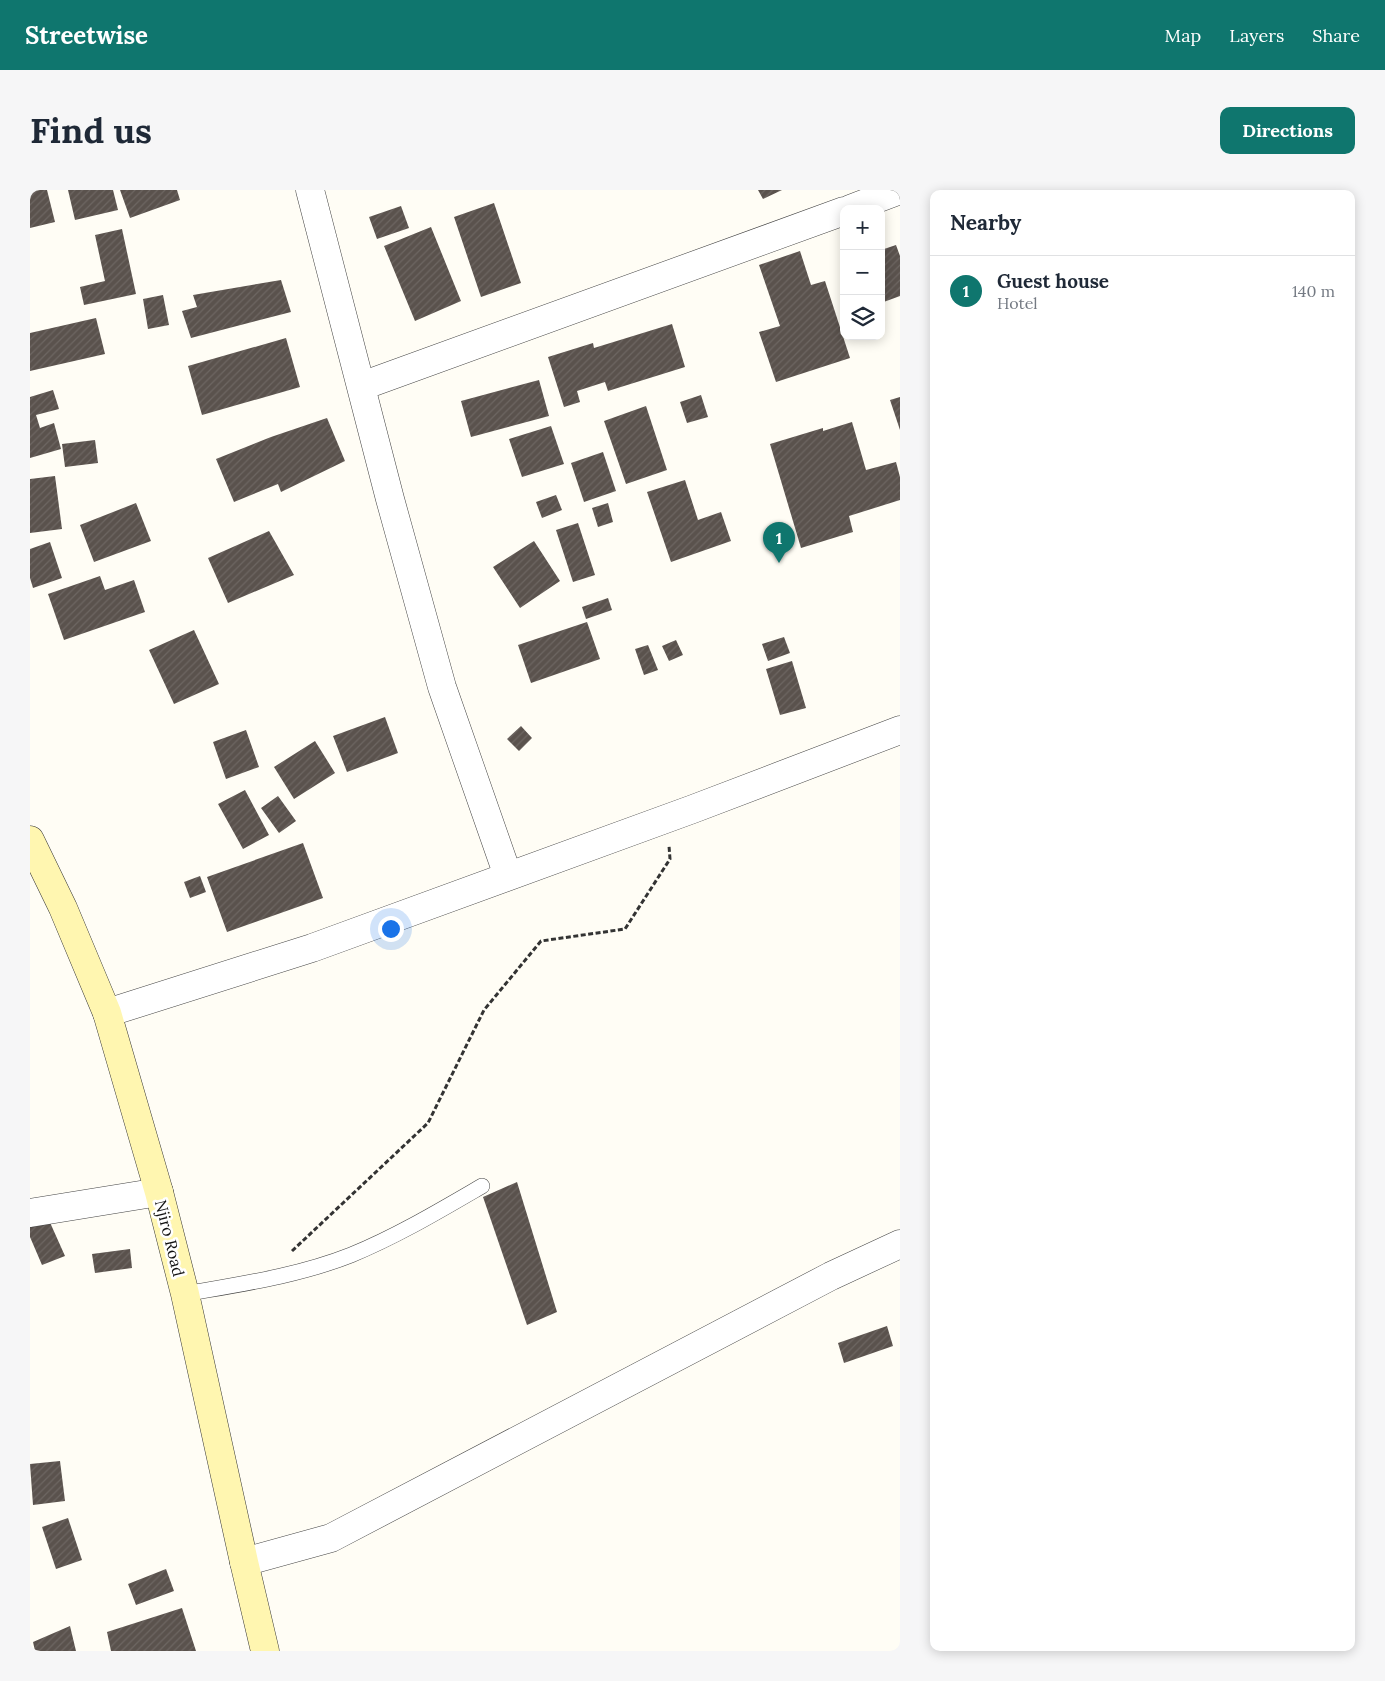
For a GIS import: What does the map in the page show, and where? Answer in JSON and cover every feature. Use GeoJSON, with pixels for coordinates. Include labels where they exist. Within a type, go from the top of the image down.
{"type":"FeatureCollection","features":[{"type":"Feature","properties":{"kind":"street"},"geometry":{"type":"LineString","coordinates":[[310,190],[390,499],[442,687],[508,876]]}},
{"type":"Feature","properties":{"kind":"street"},"geometry":{"type":"LineString","coordinates":[[861,205],[900,190]]}},
{"type":"Feature","properties":{"kind":"street"},"geometry":{"type":"LineString","coordinates":[[362,386],[840,212]]}},
{"type":"Feature","properties":{"kind":"street"},"geometry":{"type":"LineString","coordinates":[[107,1013],[312,948],[669,818],[900,730]]}},
{"type":"Feature","properties":{"kind":"street","name":"Njiro Road"},"geometry":{"type":"LineString","coordinates":[[30,840],[64,908],[107,1013],[159,1192],[265,1651]]}},
{"type":"Feature","properties":{"kind":"street"},"geometry":{"type":"LineString","coordinates":[[30,1214],[159,1192]]}},
{"type":"Feature","properties":{"kind":"street"},"geometry":{"type":"LineString","coordinates":[[244,1562],[331,1538],[822,1280],[900,1244]]}},
{"type":"Feature","properties":{"kind":"lane"},"geometry":{"type":"LineString","coordinates":[[184,1294],[276,1278],[350,1255],[415,1224],[482,1186]]}},
{"type":"Feature","properties":{"kind":"path"},"geometry":{"type":"LineString","coordinates":[[289,1253],[428,1123],[484,1010],[541,941],[625,929],[670,859],[669,818]]}},
{"type":"Feature","properties":{"kind":"building"},"geometry":{"type":"Polygon","coordinates":[[[30,190],[47,190],[55,222],[30,228],[30,190]]]}},
{"type":"Feature","properties":{"kind":"building"},"geometry":{"type":"Polygon","coordinates":[[[68,190],[113,190],[118,210],[75,220],[68,190]]]}},
{"type":"Feature","properties":{"kind":"building"},"geometry":{"type":"Polygon","coordinates":[[[120,190],[177,190],[180,200],[130,218],[120,190]]]}},
{"type":"Feature","properties":{"kind":"building"},"geometry":{"type":"Polygon","coordinates":[[[758,190],[782,190],[763,199],[758,190]]]}},
{"type":"Feature","properties":{"kind":"building"},"geometry":{"type":"Polygon","coordinates":[[[494,203],[521,283],[481,297],[454,217],[494,203]]]}},
{"type":"Feature","properties":{"kind":"building"},"geometry":{"type":"Polygon","coordinates":[[[401,206],[409,228],[377,239],[369,217],[401,206]]]}},
{"type":"Feature","properties":{"kind":"building"},"geometry":{"type":"Polygon","coordinates":[[[431,227],[461,301],[415,321],[384,246],[431,227]]]}},
{"type":"Feature","properties":{"kind":"building"},"geometry":{"type":"Polygon","coordinates":[[[122,229],[136,294],[84,305],[80,287],[105,281],[95,235],[122,229]]]}},
{"type":"Feature","properties":{"kind":"building"},"geometry":{"type":"Polygon","coordinates":[[[896,245],[900,256],[900,296],[885,302],[885,250],[896,245]]]}},
{"type":"Feature","properties":{"kind":"building"},"geometry":{"type":"Polygon","coordinates":[[[800,251],[811,285],[825,281],[840,327],[840,340],[844,340],[850,358],[776,382],[759,332],[780,326],[759,265],[800,251]]]}},
{"type":"Feature","properties":{"kind":"building"},"geometry":{"type":"Polygon","coordinates":[[[281,280],[291,312],[191,338],[182,311],[197,307],[193,295],[281,280]]]}},
{"type":"Feature","properties":{"kind":"building"},"geometry":{"type":"Polygon","coordinates":[[[163,295],[169,325],[148,329],[143,299],[163,295]]]}},
{"type":"Feature","properties":{"kind":"building"},"geometry":{"type":"Polygon","coordinates":[[[96,318],[105,354],[30,371],[30,333],[96,318]]]}},
{"type":"Feature","properties":{"kind":"building"},"geometry":{"type":"Polygon","coordinates":[[[672,324],[685,367],[608,391],[605,382],[577,391],[580,402],[564,407],[548,357],[593,343],[594,348],[672,324]]]}},
{"type":"Feature","properties":{"kind":"building"},"geometry":{"type":"Polygon","coordinates":[[[286,338],[300,387],[202,415],[188,366],[286,338]]]}},
{"type":"Feature","properties":{"kind":"building"},"geometry":{"type":"Polygon","coordinates":[[[539,380],[549,416],[471,437],[461,401],[539,380]]]}},
{"type":"Feature","properties":{"kind":"building"},"geometry":{"type":"Polygon","coordinates":[[[53,390],[59,409],[36,415],[40,428],[54,423],[61,449],[30,458],[30,397],[53,390]]]}},
{"type":"Feature","properties":{"kind":"building"},"geometry":{"type":"Polygon","coordinates":[[[701,395],[708,417],[687,423],[680,402],[701,395]]]}},
{"type":"Feature","properties":{"kind":"building"},"geometry":{"type":"Polygon","coordinates":[[[900,397],[900,430],[890,400],[900,397]]]}},
{"type":"Feature","properties":{"kind":"building"},"geometry":{"type":"Polygon","coordinates":[[[646,406],[667,470],[626,484],[604,421],[646,406]]]}},
{"type":"Feature","properties":{"kind":"building"},"geometry":{"type":"Polygon","coordinates":[[[327,418],[345,461],[281,492],[278,484],[234,502],[216,459],[271,437],[327,418]]]}},
{"type":"Feature","properties":{"kind":"building"},"geometry":{"type":"Polygon","coordinates":[[[852,422],[866,470],[896,462],[900,477],[900,500],[849,516],[853,532],[801,548],[770,444],[823,428],[823,431],[852,422]]]}},
{"type":"Feature","properties":{"kind":"building"},"geometry":{"type":"Polygon","coordinates":[[[551,426],[564,464],[522,477],[509,439],[551,426]]]}},
{"type":"Feature","properties":{"kind":"building"},"geometry":{"type":"Polygon","coordinates":[[[95,440],[98,463],[65,467],[62,444],[95,440]]]}},
{"type":"Feature","properties":{"kind":"building"},"geometry":{"type":"Polygon","coordinates":[[[603,452],[616,491],[584,502],[571,463],[603,452]]]}},
{"type":"Feature","properties":{"kind":"building"},"geometry":{"type":"Polygon","coordinates":[[[55,476],[62,529],[30,533],[30,479],[55,476]]]}},
{"type":"Feature","properties":{"kind":"building"},"geometry":{"type":"Polygon","coordinates":[[[685,480],[698,520],[721,512],[731,541],[671,562],[647,492],[685,480]]]}},
{"type":"Feature","properties":{"kind":"building"},"geometry":{"type":"Polygon","coordinates":[[[556,495],[562,510],[542,518],[536,502],[556,495]]]}},
{"type":"Feature","properties":{"kind":"building"},"geometry":{"type":"Polygon","coordinates":[[[136,503],[151,541],[94,562],[80,525],[136,503]]]}},
{"type":"Feature","properties":{"kind":"building"},"geometry":{"type":"Polygon","coordinates":[[[608,503],[613,522],[598,527],[592,508],[608,503]]]}},
{"type":"Feature","properties":{"kind":"building"},"geometry":{"type":"Polygon","coordinates":[[[578,523],[595,575],[573,582],[556,530],[578,523]]]}},
{"type":"Feature","properties":{"kind":"building"},"geometry":{"type":"Polygon","coordinates":[[[269,531],[294,575],[228,603],[208,558],[269,531]]]}},
{"type":"Feature","properties":{"kind":"building"},"geometry":{"type":"Polygon","coordinates":[[[534,541],[560,581],[520,608],[493,567],[534,541]]]}},
{"type":"Feature","properties":{"kind":"building"},"geometry":{"type":"Polygon","coordinates":[[[50,542],[62,578],[33,588],[30,578],[30,549],[50,542]]]}},
{"type":"Feature","properties":{"kind":"building"},"geometry":{"type":"Polygon","coordinates":[[[100,576],[105,590],[134,580],[145,612],[64,640],[48,594],[100,576]]]}},
{"type":"Feature","properties":{"kind":"building"},"geometry":{"type":"Polygon","coordinates":[[[608,598],[612,610],[586,619],[582,607],[608,598]]]}},
{"type":"Feature","properties":{"kind":"building"},"geometry":{"type":"Polygon","coordinates":[[[587,622],[600,659],[531,683],[518,645],[587,622]]]}},
{"type":"Feature","properties":{"kind":"building"},"geometry":{"type":"Polygon","coordinates":[[[194,630],[219,684],[174,704],[149,650],[194,630]]]}},
{"type":"Feature","properties":{"kind":"building"},"geometry":{"type":"Polygon","coordinates":[[[784,637],[790,653],[768,661],[762,644],[784,637]]]}},
{"type":"Feature","properties":{"kind":"building"},"geometry":{"type":"Polygon","coordinates":[[[676,640],[683,655],[669,661],[662,646],[676,640]]]}},
{"type":"Feature","properties":{"kind":"building"},"geometry":{"type":"Polygon","coordinates":[[[648,645],[658,670],[644,675],[635,649],[648,645]]]}},
{"type":"Feature","properties":{"kind":"building"},"geometry":{"type":"Polygon","coordinates":[[[792,661],[806,708],[780,715],[766,669],[792,661]]]}},
{"type":"Feature","properties":{"kind":"building"},"geometry":{"type":"Polygon","coordinates":[[[385,717],[398,753],[347,772],[333,736],[385,717]]]}},
{"type":"Feature","properties":{"kind":"building"},"geometry":{"type":"Polygon","coordinates":[[[521,726],[532,738],[519,751],[507,739],[521,726]]]}},
{"type":"Feature","properties":{"kind":"building"},"geometry":{"type":"Polygon","coordinates":[[[246,730],[259,767],[226,779],[213,742],[246,730]]]}},
{"type":"Feature","properties":{"kind":"building"},"geometry":{"type":"Polygon","coordinates":[[[315,741],[335,773],[294,799],[274,767],[315,741]]]}},
{"type":"Feature","properties":{"kind":"building"},"geometry":{"type":"Polygon","coordinates":[[[245,790],[269,835],[243,849],[218,804],[245,790]]]}},
{"type":"Feature","properties":{"kind":"building"},"geometry":{"type":"Polygon","coordinates":[[[278,796],[296,821],[279,833],[261,808],[278,796]]]}},
{"type":"Feature","properties":{"kind":"building"},"geometry":{"type":"Polygon","coordinates":[[[303,843],[323,898],[227,932],[207,877],[303,843]]]}},
{"type":"Feature","properties":{"kind":"building"},"geometry":{"type":"Polygon","coordinates":[[[200,876],[206,892],[190,898],[184,882],[200,876]]]}},
{"type":"Feature","properties":{"kind":"building"},"geometry":{"type":"Polygon","coordinates":[[[517,1182],[557,1312],[527,1325],[483,1197],[517,1182]]]}},
{"type":"Feature","properties":{"kind":"building"},"geometry":{"type":"Polygon","coordinates":[[[48,1218],[65,1256],[42,1265],[30,1237],[30,1226],[48,1218]]]}},
{"type":"Feature","properties":{"kind":"building"},"geometry":{"type":"Polygon","coordinates":[[[130,1249],[132,1268],[95,1273],[92,1254],[130,1249]]]}},
{"type":"Feature","properties":{"kind":"building"},"geometry":{"type":"Polygon","coordinates":[[[887,1326],[893,1346],[844,1363],[838,1343],[887,1326]]]}},
{"type":"Feature","properties":{"kind":"building"},"geometry":{"type":"Polygon","coordinates":[[[60,1461],[65,1501],[33,1505],[30,1464],[60,1461]]]}},
{"type":"Feature","properties":{"kind":"building"},"geometry":{"type":"Polygon","coordinates":[[[68,1518],[82,1560],[56,1569],[42,1527],[68,1518]]]}},
{"type":"Feature","properties":{"kind":"building"},"geometry":{"type":"Polygon","coordinates":[[[166,1569],[174,1591],[136,1605],[128,1584],[166,1569]]]}},
{"type":"Feature","properties":{"kind":"building"},"geometry":{"type":"Polygon","coordinates":[[[182,1608],[196,1651],[111,1651],[107,1632],[182,1608]]]}},
{"type":"Feature","properties":{"kind":"building"},"geometry":{"type":"Polygon","coordinates":[[[70,1626],[76,1651],[35,1651],[33,1642],[70,1626]]]}},
{"type":"Feature","properties":{"kind":"place","name":"Guest house"},"geometry":{"type":"Point","coordinates":[779,563]}}]}
